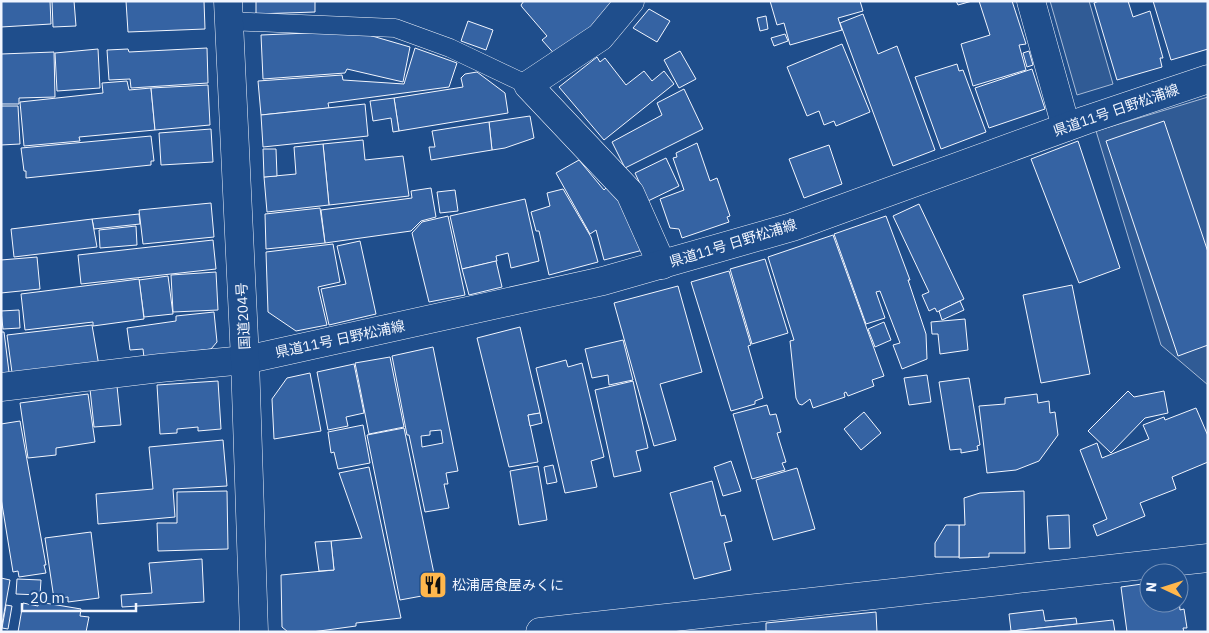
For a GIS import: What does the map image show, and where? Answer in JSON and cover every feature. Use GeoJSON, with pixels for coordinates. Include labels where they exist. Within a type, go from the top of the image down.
{"type":"FeatureCollection","features":[{"type":"Feature","properties":{"kind":"main road"},"geometry":{"type":"LineString","coordinates":[[630,1],[600,37],[528,85],[630,194],[662,265]]}},
{"type":"Feature","properties":{"kind":"main road"},"geometry":{"type":"LineString","coordinates":[[1031,1],[1066,127]]}},
{"type":"Feature","properties":{"kind":"main road","name":"国道204号"},"geometry":{"type":"LineString","coordinates":[[228,11],[245,360],[254,632]]}},
{"type":"Feature","properties":{"kind":"main road","name":"県道11号 日野松浦線"},"geometry":{"type":"LineString","coordinates":[[1,387],[245,360],[603,281],[792,227],[1066,127],[1208,78]]}},
{"type":"Feature","properties":{"kind":"main road"},"geometry":{"type":"LineString","coordinates":[[540,632],[1208,558]]}},
{"type":"Feature","properties":{"kind":"lane"},"geometry":{"type":"LineString","coordinates":[[228,11],[395,28],[450,48],[528,85]]}},
{"type":"Feature","properties":{"kind":"shaded area"},"geometry":{"type":"Polygon","coordinates":[[[1050,1],[1089,1],[1113,84],[1077,95],[1050,1]]]}},
{"type":"Feature","properties":{"kind":"shaded area"},"geometry":{"type":"Polygon","coordinates":[[[1208,97],[1208,385],[1161,345],[1096,131],[1208,97]]]}},
{"type":"Feature","properties":{"kind":"building"},"geometry":{"type":"Polygon","coordinates":[[[1,1],[50,1],[51,24],[1,27],[1,1]]]}},
{"type":"Feature","properties":{"kind":"building"},"geometry":{"type":"Polygon","coordinates":[[[52,1],[74,1],[76,26],[53,27],[52,1]]]}},
{"type":"Feature","properties":{"kind":"building"},"geometry":{"type":"Polygon","coordinates":[[[126,1],[204,1],[205,29],[128,32],[126,1]]]}},
{"type":"Feature","properties":{"kind":"building"},"geometry":{"type":"Polygon","coordinates":[[[256,1],[315,1],[315,12],[256,14],[256,1]]]}},
{"type":"Feature","properties":{"kind":"building"},"geometry":{"type":"Polygon","coordinates":[[[524,1],[625,1],[558,58],[542,40],[547,36],[522,7],[521,5],[524,1]]]}},
{"type":"Feature","properties":{"kind":"building"},"geometry":{"type":"Polygon","coordinates":[[[770,1],[860,1],[863,11],[838,18],[842,30],[790,45],[784,23],[777,25],[770,1]]]}},
{"type":"Feature","properties":{"kind":"building"},"geometry":{"type":"Polygon","coordinates":[[[956,1],[972,1],[958,5],[956,1]]]}},
{"type":"Feature","properties":{"kind":"building"},"geometry":{"type":"Polygon","coordinates":[[[979,1],[1012,1],[1026,44],[1019,45],[1026,70],[973,86],[961,44],[990,35],[979,1]]]}},
{"type":"Feature","properties":{"kind":"building"},"geometry":{"type":"Polygon","coordinates":[[[1099,1],[1128,1],[1133,17],[1150,11],[1163,58],[1160,58],[1162,67],[1117,80],[1094,3],[1099,1]]]}},
{"type":"Feature","properties":{"kind":"building"},"geometry":{"type":"Polygon","coordinates":[[[1153,1],[1208,1],[1208,49],[1171,60],[1153,1]]]}},
{"type":"Feature","properties":{"kind":"building"},"geometry":{"type":"Polygon","coordinates":[[[649,9],[670,21],[657,42],[633,28],[649,9]]]}},
{"type":"Feature","properties":{"kind":"building"},"geometry":{"type":"Polygon","coordinates":[[[863,14],[878,54],[897,46],[935,150],[893,166],[840,23],[863,14]]]}},
{"type":"Feature","properties":{"kind":"building"},"geometry":{"type":"Polygon","coordinates":[[[766,16],[768,29],[760,31],[757,18],[766,16]]]}},
{"type":"Feature","properties":{"kind":"building"},"geometry":{"type":"Polygon","coordinates":[[[468,21],[493,30],[486,50],[461,41],[468,21]]]}},
{"type":"Feature","properties":{"kind":"building"},"geometry":{"type":"Polygon","coordinates":[[[355,31],[410,47],[403,82],[347,69],[345,73],[263,79],[261,35],[355,31]]]}},
{"type":"Feature","properties":{"kind":"building"},"geometry":{"type":"Polygon","coordinates":[[[785,34],[788,41],[774,46],[771,38],[785,34]]]}},
{"type":"Feature","properties":{"kind":"building"},"geometry":{"type":"Polygon","coordinates":[[[842,44],[870,112],[836,126],[834,121],[824,125],[819,111],[807,116],[787,67],[842,44]]]}},
{"type":"Feature","properties":{"kind":"building"},"geometry":{"type":"Polygon","coordinates":[[[207,48],[208,83],[131,88],[130,79],[109,80],[107,50],[128,49],[129,52],[207,48]]]}},
{"type":"Feature","properties":{"kind":"building"},"geometry":{"type":"Polygon","coordinates":[[[415,48],[457,63],[449,87],[328,103],[329,108],[261,115],[258,81],[342,75],[343,80],[404,84],[415,48]]]}},
{"type":"Feature","properties":{"kind":"building"},"geometry":{"type":"Polygon","coordinates":[[[98,49],[100,88],[57,91],[55,53],[98,49]]]}},
{"type":"Feature","properties":{"kind":"building"},"geometry":{"type":"Polygon","coordinates":[[[680,51],[696,79],[679,88],[664,60],[680,51]]]}},
{"type":"Feature","properties":{"kind":"building"},"geometry":{"type":"Polygon","coordinates":[[[1029,51],[1033,65],[1027,67],[1023,53],[1029,51]]]}},
{"type":"Feature","properties":{"kind":"building"},"geometry":{"type":"Polygon","coordinates":[[[54,52],[55,97],[19,98],[19,104],[1,104],[1,54],[54,52]]]}},
{"type":"Feature","properties":{"kind":"building"},"geometry":{"type":"Polygon","coordinates":[[[597,57],[600,62],[605,58],[626,85],[644,71],[652,81],[664,71],[674,84],[604,140],[559,87],[597,57]]]}},
{"type":"Feature","properties":{"kind":"building"},"geometry":{"type":"Polygon","coordinates":[[[957,64],[959,71],[963,70],[986,132],[941,149],[915,77],[957,64]]]}},
{"type":"Feature","properties":{"kind":"building"},"geometry":{"type":"Polygon","coordinates":[[[1032,69],[1045,109],[989,128],[975,88],[1032,69]]]}},
{"type":"Feature","properties":{"kind":"building"},"geometry":{"type":"Polygon","coordinates":[[[477,72],[505,93],[508,113],[399,131],[394,98],[463,87],[461,78],[465,74],[477,72]]]}},
{"type":"Feature","properties":{"kind":"building"},"geometry":{"type":"Polygon","coordinates":[[[127,81],[129,90],[151,88],[155,130],[79,137],[80,141],[24,146],[20,102],[103,93],[102,83],[127,81]]]}},
{"type":"Feature","properties":{"kind":"building"},"geometry":{"type":"Polygon","coordinates":[[[208,85],[210,125],[155,130],[151,88],[208,85]]]}},
{"type":"Feature","properties":{"kind":"building"},"geometry":{"type":"Polygon","coordinates":[[[684,89],[703,129],[625,168],[612,142],[662,115],[657,103],[684,89]]]}},
{"type":"Feature","properties":{"kind":"building"},"geometry":{"type":"Polygon","coordinates":[[[394,98],[399,131],[393,132],[391,118],[373,121],[370,101],[394,98]]]}},
{"type":"Feature","properties":{"kind":"building"},"geometry":{"type":"Polygon","coordinates":[[[365,104],[368,136],[263,147],[261,115],[365,104]]]}},
{"type":"Feature","properties":{"kind":"building"},"geometry":{"type":"Polygon","coordinates":[[[1,106],[18,106],[20,144],[1,145],[1,106]]]}},
{"type":"Feature","properties":{"kind":"building"},"geometry":{"type":"Polygon","coordinates":[[[530,116],[534,138],[505,148],[492,150],[489,122],[530,116]]]}},
{"type":"Feature","properties":{"kind":"building"},"geometry":{"type":"Polygon","coordinates":[[[1164,121],[1208,252],[1208,345],[1178,356],[1106,141],[1164,121]]]}},
{"type":"Feature","properties":{"kind":"building"},"geometry":{"type":"Polygon","coordinates":[[[489,122],[492,150],[431,160],[429,147],[435,147],[432,131],[489,122]]]}},
{"type":"Feature","properties":{"kind":"building"},"geometry":{"type":"Polygon","coordinates":[[[211,129],[213,162],[161,165],[159,133],[211,129]]]}},
{"type":"Feature","properties":{"kind":"building"},"geometry":{"type":"Polygon","coordinates":[[[151,136],[154,161],[151,161],[151,165],[26,178],[21,148],[151,136]]]}},
{"type":"Feature","properties":{"kind":"building"},"geometry":{"type":"Polygon","coordinates":[[[363,140],[365,160],[403,156],[409,196],[329,205],[323,144],[363,140]]]}},
{"type":"Feature","properties":{"kind":"building"},"geometry":{"type":"Polygon","coordinates":[[[1078,141],[1120,268],[1079,283],[1031,159],[1078,141]]]}},
{"type":"Feature","properties":{"kind":"building"},"geometry":{"type":"Polygon","coordinates":[[[697,143],[710,181],[717,178],[730,216],[727,217],[729,222],[682,238],[679,229],[670,228],[660,199],[684,190],[673,158],[677,157],[676,153],[697,143]]]}},
{"type":"Feature","properties":{"kind":"building"},"geometry":{"type":"Polygon","coordinates":[[[323,144],[329,205],[267,212],[264,177],[296,174],[294,147],[323,144]]]}},
{"type":"Feature","properties":{"kind":"building"},"geometry":{"type":"Polygon","coordinates":[[[829,145],[842,184],[804,198],[789,159],[829,145]]]}},
{"type":"Feature","properties":{"kind":"building"},"geometry":{"type":"Polygon","coordinates":[[[263,149],[276,149],[277,176],[264,177],[263,149]]]}},
{"type":"Feature","properties":{"kind":"building"},"geometry":{"type":"Polygon","coordinates":[[[666,158],[679,186],[648,201],[635,173],[666,158]]]}},
{"type":"Feature","properties":{"kind":"building"},"geometry":{"type":"Polygon","coordinates":[[[579,160],[604,190],[607,187],[640,222],[647,249],[604,260],[596,230],[590,234],[556,173],[579,160]]]}},
{"type":"Feature","properties":{"kind":"building"},"geometry":{"type":"Polygon","coordinates":[[[431,188],[436,217],[421,221],[411,231],[325,243],[321,210],[412,198],[411,191],[431,188]]]}},
{"type":"Feature","properties":{"kind":"building"},"geometry":{"type":"Polygon","coordinates":[[[563,189],[591,237],[598,262],[549,275],[539,231],[536,231],[531,212],[550,206],[547,193],[563,189]]]}},
{"type":"Feature","properties":{"kind":"building"},"geometry":{"type":"Polygon","coordinates":[[[455,190],[458,211],[440,213],[437,192],[455,190]]]}},
{"type":"Feature","properties":{"kind":"building"},"geometry":{"type":"Polygon","coordinates":[[[525,199],[539,261],[511,268],[508,253],[496,256],[497,261],[462,269],[450,216],[525,199]]]}},
{"type":"Feature","properties":{"kind":"building"},"geometry":{"type":"Polygon","coordinates":[[[211,203],[214,237],[143,244],[139,210],[211,203]]]}},
{"type":"Feature","properties":{"kind":"building"},"geometry":{"type":"Polygon","coordinates":[[[919,204],[964,299],[937,312],[935,308],[929,311],[922,295],[929,292],[893,216],[919,204]]]}},
{"type":"Feature","properties":{"kind":"building"},"geometry":{"type":"Polygon","coordinates":[[[320,208],[325,243],[266,249],[265,214],[320,208]]]}},
{"type":"Feature","properties":{"kind":"building"},"geometry":{"type":"Polygon","coordinates":[[[139,214],[140,224],[94,229],[92,219],[139,214]]]}},
{"type":"Feature","properties":{"kind":"building"},"geometry":{"type":"Polygon","coordinates":[[[448,216],[465,295],[429,302],[412,233],[422,222],[448,216]]]}},
{"type":"Feature","properties":{"kind":"building"},"geometry":{"type":"Polygon","coordinates":[[[886,216],[910,280],[908,280],[926,334],[927,359],[902,369],[893,345],[900,343],[880,291],[876,292],[885,318],[866,324],[834,234],[886,216]]]}},
{"type":"Feature","properties":{"kind":"building"},"geometry":{"type":"Polygon","coordinates":[[[92,219],[97,247],[14,257],[11,229],[92,219]]]}},
{"type":"Feature","properties":{"kind":"building"},"geometry":{"type":"Polygon","coordinates":[[[136,226],[137,245],[100,248],[99,230],[136,226]]]}},
{"type":"Feature","properties":{"kind":"building"},"geometry":{"type":"Polygon","coordinates":[[[833,235],[884,376],[872,380],[874,386],[848,396],[846,392],[844,393],[845,397],[813,408],[810,399],[802,405],[799,404],[796,398],[790,341],[794,340],[768,257],[833,235]]]}},
{"type":"Feature","properties":{"kind":"building"},"geometry":{"type":"Polygon","coordinates":[[[213,240],[216,269],[81,284],[78,255],[213,240]]]}},
{"type":"Feature","properties":{"kind":"building"},"geometry":{"type":"Polygon","coordinates":[[[360,241],[376,314],[329,325],[321,289],[346,284],[337,246],[360,241]]]}},
{"type":"Feature","properties":{"kind":"building"},"geometry":{"type":"Polygon","coordinates":[[[333,244],[340,282],[318,287],[327,325],[296,331],[268,312],[266,252],[333,244]]]}},
{"type":"Feature","properties":{"kind":"building"},"geometry":{"type":"Polygon","coordinates":[[[37,257],[40,289],[1,293],[1,260],[37,257]]]}},
{"type":"Feature","properties":{"kind":"building"},"geometry":{"type":"Polygon","coordinates":[[[765,259],[788,333],[752,344],[730,269],[765,259]]]}},
{"type":"Feature","properties":{"kind":"building"},"geometry":{"type":"Polygon","coordinates":[[[496,261],[502,287],[469,295],[462,269],[496,261]]]}},
{"type":"Feature","properties":{"kind":"building"},"geometry":{"type":"Polygon","coordinates":[[[729,271],[751,345],[748,346],[763,398],[755,401],[755,404],[731,411],[691,282],[729,271]]]}},
{"type":"Feature","properties":{"kind":"building"},"geometry":{"type":"Polygon","coordinates":[[[216,272],[218,310],[173,312],[171,275],[216,272]]]}},
{"type":"Feature","properties":{"kind":"building"},"geometry":{"type":"Polygon","coordinates":[[[168,276],[173,314],[144,317],[139,280],[168,276]]]}},
{"type":"Feature","properties":{"kind":"building"},"geometry":{"type":"Polygon","coordinates":[[[139,279],[144,319],[93,326],[93,322],[25,330],[21,294],[139,279]]]}},
{"type":"Feature","properties":{"kind":"building"},"geometry":{"type":"Polygon","coordinates":[[[1072,285],[1090,374],[1041,383],[1023,295],[1072,285]]]}},
{"type":"Feature","properties":{"kind":"building"},"geometry":{"type":"Polygon","coordinates":[[[678,286],[702,372],[660,384],[676,440],[654,446],[614,303],[678,286]]]}},
{"type":"Feature","properties":{"kind":"building"},"geometry":{"type":"Polygon","coordinates":[[[960,301],[964,310],[942,320],[939,311],[960,301]]]}},
{"type":"Feature","properties":{"kind":"building"},"geometry":{"type":"Polygon","coordinates":[[[19,310],[20,328],[3,329],[1,311],[19,310]]]}},
{"type":"Feature","properties":{"kind":"building"},"geometry":{"type":"Polygon","coordinates":[[[214,312],[217,342],[211,349],[144,358],[143,349],[130,350],[127,328],[176,321],[176,316],[214,312]]]}},
{"type":"Feature","properties":{"kind":"building"},"geometry":{"type":"Polygon","coordinates":[[[965,319],[968,350],[940,354],[938,334],[932,334],[931,322],[965,319]]]}},
{"type":"Feature","properties":{"kind":"building"},"geometry":{"type":"Polygon","coordinates":[[[884,322],[891,340],[875,347],[868,329],[884,322]]]}},
{"type":"Feature","properties":{"kind":"building"},"geometry":{"type":"Polygon","coordinates":[[[92,325],[99,366],[13,380],[7,335],[92,325]]]}},
{"type":"Feature","properties":{"kind":"building"},"geometry":{"type":"Polygon","coordinates":[[[520,327],[540,413],[528,415],[538,462],[509,467],[477,338],[520,327]]]}},
{"type":"Feature","properties":{"kind":"building"},"geometry":{"type":"Polygon","coordinates":[[[1,332],[4,332],[10,380],[1,381],[1,332]]]}},
{"type":"Feature","properties":{"kind":"building"},"geometry":{"type":"Polygon","coordinates":[[[623,340],[633,380],[609,385],[608,375],[592,378],[585,349],[623,340]]]}},
{"type":"Feature","properties":{"kind":"building"},"geometry":{"type":"Polygon","coordinates":[[[433,347],[458,471],[446,473],[448,484],[444,484],[449,508],[425,512],[409,435],[407,435],[392,356],[433,347]],[[441,430],[430,431],[430,435],[421,436],[422,447],[443,443],[441,430]]]}},
{"type":"Feature","properties":{"kind":"building"},"geometry":{"type":"Polygon","coordinates":[[[390,357],[404,427],[369,434],[355,363],[390,357]]]}},
{"type":"Feature","properties":{"kind":"building"},"geometry":{"type":"Polygon","coordinates":[[[566,360],[568,367],[582,363],[604,457],[591,461],[597,487],[565,493],[536,368],[566,360]]]}},
{"type":"Feature","properties":{"kind":"building"},"geometry":{"type":"Polygon","coordinates":[[[354,364],[364,413],[346,417],[348,426],[328,430],[317,372],[354,364]]]}},
{"type":"Feature","properties":{"kind":"building"},"geometry":{"type":"Polygon","coordinates":[[[310,373],[321,431],[274,439],[272,399],[287,378],[310,373]]]}},
{"type":"Feature","properties":{"kind":"building"},"geometry":{"type":"Polygon","coordinates":[[[927,375],[931,402],[909,405],[904,378],[927,375]]]}},
{"type":"Feature","properties":{"kind":"building"},"geometry":{"type":"Polygon","coordinates":[[[969,378],[980,445],[977,446],[978,450],[961,453],[961,449],[950,450],[939,382],[969,378]]]}},
{"type":"Feature","properties":{"kind":"building"},"geometry":{"type":"Polygon","coordinates":[[[218,381],[221,429],[198,431],[198,427],[177,429],[177,433],[160,434],[157,385],[218,381]]]}},
{"type":"Feature","properties":{"kind":"building"},"geometry":{"type":"Polygon","coordinates":[[[633,381],[648,448],[636,451],[641,471],[614,477],[595,390],[633,381]]]}},
{"type":"Feature","properties":{"kind":"building"},"geometry":{"type":"Polygon","coordinates":[[[117,386],[121,425],[94,427],[90,389],[117,386]]]}},
{"type":"Feature","properties":{"kind":"building"},"geometry":{"type":"Polygon","coordinates":[[[1128,391],[1134,397],[1164,391],[1168,413],[1145,418],[1111,453],[1088,431],[1128,391]]]}},
{"type":"Feature","properties":{"kind":"building"},"geometry":{"type":"Polygon","coordinates":[[[88,394],[95,442],[56,448],[56,455],[28,458],[20,403],[88,394]]]}},
{"type":"Feature","properties":{"kind":"building"},"geometry":{"type":"Polygon","coordinates":[[[1037,394],[1038,403],[1049,401],[1050,413],[1055,412],[1058,435],[1039,461],[1016,470],[987,473],[979,406],[1005,404],[1005,398],[1037,394]]]}},
{"type":"Feature","properties":{"kind":"building"},"geometry":{"type":"Polygon","coordinates":[[[767,405],[770,415],[776,414],[781,432],[777,433],[786,462],[782,463],[785,470],[752,479],[733,414],[767,405]]]}},
{"type":"Feature","properties":{"kind":"building"},"geometry":{"type":"Polygon","coordinates":[[[1196,408],[1208,436],[1208,462],[1172,477],[1176,489],[1140,503],[1145,516],[1097,536],[1093,525],[1107,519],[1080,450],[1097,443],[1102,458],[1149,439],[1143,425],[1164,417],[1165,420],[1196,408]]]}},
{"type":"Feature","properties":{"kind":"building"},"geometry":{"type":"Polygon","coordinates":[[[864,412],[881,433],[861,450],[844,429],[864,412]]]}},
{"type":"Feature","properties":{"kind":"building"},"geometry":{"type":"Polygon","coordinates":[[[540,413],[542,423],[530,426],[528,415],[540,413]]]}},
{"type":"Feature","properties":{"kind":"building"},"geometry":{"type":"Polygon","coordinates":[[[20,421],[46,573],[19,577],[18,571],[13,572],[1,498],[1,424],[20,421]]]}},
{"type":"Feature","properties":{"kind":"building"},"geometry":{"type":"Polygon","coordinates":[[[363,425],[370,463],[338,469],[334,452],[331,453],[328,432],[363,425]]]}},
{"type":"Feature","properties":{"kind":"building"},"geometry":{"type":"Polygon","coordinates":[[[404,428],[438,593],[400,600],[367,435],[404,428]]]}},
{"type":"Feature","properties":{"kind":"building"},"geometry":{"type":"Polygon","coordinates":[[[223,440],[227,486],[173,489],[175,517],[98,524],[96,494],[153,489],[149,447],[223,440]]]}},
{"type":"Feature","properties":{"kind":"building"},"geometry":{"type":"Polygon","coordinates":[[[731,461],[741,491],[723,496],[714,467],[731,461]]]}},
{"type":"Feature","properties":{"kind":"building"},"geometry":{"type":"Polygon","coordinates":[[[553,465],[557,482],[547,484],[544,467],[553,465]]]}},
{"type":"Feature","properties":{"kind":"building"},"geometry":{"type":"Polygon","coordinates":[[[538,466],[547,520],[519,525],[510,471],[538,466]]]}},
{"type":"Feature","properties":{"kind":"building"},"geometry":{"type":"Polygon","coordinates":[[[369,467],[401,618],[356,623],[356,626],[312,632],[288,632],[282,627],[281,575],[334,570],[331,541],[362,538],[339,473],[369,467]]]}},
{"type":"Feature","properties":{"kind":"building"},"geometry":{"type":"Polygon","coordinates":[[[797,468],[815,529],[773,540],[756,480],[797,468]]]}},
{"type":"Feature","properties":{"kind":"building"},"geometry":{"type":"Polygon","coordinates":[[[712,481],[721,516],[725,515],[732,541],[724,543],[731,570],[694,579],[670,493],[712,481]]]}},
{"type":"Feature","properties":{"kind":"building"},"geometry":{"type":"Polygon","coordinates":[[[227,491],[228,549],[158,551],[157,523],[177,523],[177,492],[227,491]]]}},
{"type":"Feature","properties":{"kind":"building"},"geometry":{"type":"Polygon","coordinates":[[[1024,491],[1025,553],[989,553],[989,557],[959,558],[959,525],[965,525],[964,498],[980,493],[1024,491]]]}},
{"type":"Feature","properties":{"kind":"building"},"geometry":{"type":"Polygon","coordinates":[[[1069,515],[1070,548],[1049,549],[1047,516],[1069,515]]]}},
{"type":"Feature","properties":{"kind":"building"},"geometry":{"type":"Polygon","coordinates":[[[946,525],[959,525],[959,557],[935,557],[935,543],[946,525]]]}},
{"type":"Feature","properties":{"kind":"building"},"geometry":{"type":"Polygon","coordinates":[[[91,532],[99,598],[68,602],[68,597],[54,599],[45,538],[91,532]]]}},
{"type":"Feature","properties":{"kind":"building"},"geometry":{"type":"Polygon","coordinates":[[[331,541],[334,570],[319,571],[315,542],[331,541]]]}},
{"type":"Feature","properties":{"kind":"building"},"geometry":{"type":"Polygon","coordinates":[[[202,559],[204,602],[122,607],[121,595],[152,593],[149,563],[202,559]]]}},
{"type":"Feature","properties":{"kind":"building"},"geometry":{"type":"Polygon","coordinates":[[[1,578],[10,580],[1,630],[1,578]]]}},
{"type":"Feature","properties":{"kind":"building"},"geometry":{"type":"Polygon","coordinates":[[[17,579],[41,580],[40,595],[16,594],[17,579]]]}},
{"type":"Feature","properties":{"kind":"building"},"geometry":{"type":"Polygon","coordinates":[[[1139,584],[1139,613],[1185,613],[1187,628],[1183,628],[1184,632],[1127,632],[1121,587],[1139,584]]]}},
{"type":"Feature","properties":{"kind":"building"},"geometry":{"type":"Polygon","coordinates":[[[39,602],[81,609],[80,616],[89,617],[86,632],[18,632],[23,603],[38,606],[39,602]]]}},
{"type":"Feature","properties":{"kind":"building"},"geometry":{"type":"Polygon","coordinates":[[[6,605],[12,606],[8,629],[2,628],[6,605]]]}},
{"type":"Feature","properties":{"kind":"building"},"geometry":{"type":"Polygon","coordinates":[[[1043,610],[1045,621],[1076,618],[1077,624],[1011,631],[1009,614],[1043,610]]]}},
{"type":"Feature","properties":{"kind":"building"},"geometry":{"type":"Polygon","coordinates":[[[876,612],[877,632],[766,631],[766,623],[876,612]]]}},
{"type":"Feature","properties":{"kind":"building"},"geometry":{"type":"Polygon","coordinates":[[[1113,620],[1115,632],[1003,632],[1077,624],[1113,620]]]}},
{"type":"Feature","properties":{"kind":"place","name":"松浦居食屋みくに"},"geometry":{"type":"Point","coordinates":[433,585]}}]}
